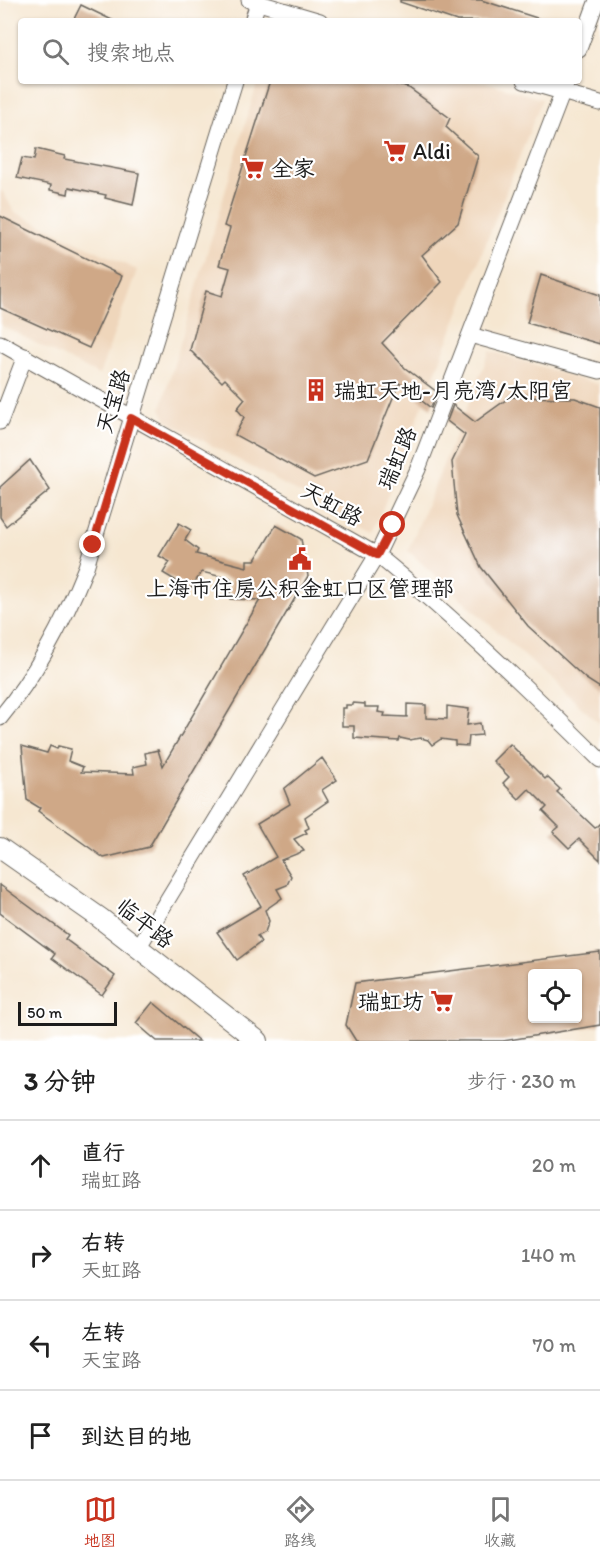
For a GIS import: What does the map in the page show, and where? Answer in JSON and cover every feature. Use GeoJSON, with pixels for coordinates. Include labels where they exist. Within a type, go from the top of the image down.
{"type":"FeatureCollection","features":[{"type":"Feature","properties":{"kind":"main road","name":"临平路"},"geometry":{"type":"LineString","coordinates":[[0,848],[100,918],[258,1041]]}},
{"type":"Feature","properties":{"kind":"street"},"geometry":{"type":"LineString","coordinates":[[582,41],[597,0]]}},
{"type":"Feature","properties":{"kind":"street"},"geometry":{"type":"LineString","coordinates":[[252,18],[255,1],[310,18]]}},
{"type":"Feature","properties":{"kind":"street","name":"天宝路"},"geometry":{"type":"LineString","coordinates":[[0,718],[39,664],[69,610],[93,545],[234,84]]}},
{"type":"Feature","properties":{"kind":"street"},"geometry":{"type":"LineString","coordinates":[[544,84],[565,87],[600,103]]}},
{"type":"Feature","properties":{"kind":"street","name":"瑞虹路"},"geometry":{"type":"LineString","coordinates":[[138,948],[377,555],[418,469],[565,87]]}},
{"type":"Feature","properties":{"kind":"street"},"geometry":{"type":"LineString","coordinates":[[470,335],[600,372]]}},
{"type":"Feature","properties":{"kind":"street","name":"天虹路"},"geometry":{"type":"LineString","coordinates":[[0,343],[377,555],[431,599],[486,649],[600,760]]}},
{"type":"Feature","properties":{"kind":"street"},"geometry":{"type":"LineString","coordinates":[[0,422],[25,357]]}},
{"type":"Feature","properties":{"kind":"shaded area","name":"瑞虹天地-月亮湾/太阳宫"},"geometry":{"type":"Polygon","coordinates":[[[257,84],[492,84],[542,99],[373,533],[167,421],[161,408],[257,84]]]}},
{"type":"Feature","properties":{"kind":"shaded area"},"geometry":{"type":"Polygon","coordinates":[[[0,191],[3,192],[14,212],[137,270],[99,375],[0,325],[0,191]]]}},
{"type":"Feature","properties":{"kind":"shaded area"},"geometry":{"type":"Polygon","coordinates":[[[490,351],[600,385],[600,724],[408,551],[490,351]]]}},
{"type":"Feature","properties":{"kind":"building"},"geometry":{"type":"Polygon","coordinates":[[[400,0],[481,0],[537,18],[448,18],[400,2],[400,0]]]}},
{"type":"Feature","properties":{"kind":"building"},"geometry":{"type":"Polygon","coordinates":[[[81,5],[108,18],[74,18],[81,5]]]}},
{"type":"Feature","properties":{"kind":"building","name":"瑞虹天地-月亮湾/太阳宫"},"geometry":{"type":"Polygon","coordinates":[[[269,84],[395,84],[409,88],[450,118],[446,127],[478,156],[458,223],[422,255],[442,282],[382,343],[405,368],[437,392],[431,408],[399,383],[368,459],[314,478],[235,435],[244,417],[237,409],[245,399],[225,379],[222,382],[190,350],[206,291],[222,296],[230,268],[219,265],[230,228],[224,226],[269,84]]]}},
{"type":"Feature","properties":{"kind":"building"},"geometry":{"type":"Polygon","coordinates":[[[36,149],[65,156],[64,159],[139,173],[133,205],[105,198],[106,195],[69,187],[68,194],[50,190],[51,185],[17,178],[22,158],[34,160],[36,149]]]}},
{"type":"Feature","properties":{"kind":"building"},"geometry":{"type":"Polygon","coordinates":[[[0,216],[122,276],[89,348],[0,308],[0,216]]]}},
{"type":"Feature","properties":{"kind":"building"},"geometry":{"type":"Polygon","coordinates":[[[541,275],[600,295],[600,344],[527,323],[541,275]]]}},
{"type":"Feature","properties":{"kind":"building"},"geometry":{"type":"Polygon","coordinates":[[[510,397],[575,398],[600,407],[600,688],[586,679],[528,626],[481,567],[457,515],[452,462],[465,435],[447,421],[453,405],[475,422],[510,397]]]}},
{"type":"Feature","properties":{"kind":"building"},"geometry":{"type":"Polygon","coordinates":[[[30,460],[50,490],[6,526],[0,517],[0,487],[30,460]]]}},
{"type":"Feature","properties":{"kind":"building"},"geometry":{"type":"Polygon","coordinates":[[[179,523],[191,530],[185,540],[198,550],[196,554],[247,567],[247,560],[255,560],[276,525],[301,539],[308,576],[149,847],[104,858],[38,811],[40,808],[27,800],[22,746],[47,753],[50,746],[57,749],[58,746],[71,749],[68,761],[83,767],[81,772],[134,774],[133,767],[147,764],[145,753],[158,750],[163,766],[260,600],[230,599],[231,579],[202,572],[190,589],[163,573],[170,562],[159,556],[179,523]]]}},
{"type":"Feature","properties":{"kind":"building"},"geometry":{"type":"Polygon","coordinates":[[[353,703],[365,704],[365,707],[379,707],[378,712],[385,713],[384,716],[407,717],[407,704],[426,705],[426,718],[447,719],[447,706],[469,709],[467,725],[480,723],[482,735],[469,736],[468,746],[455,745],[455,741],[441,739],[432,745],[428,740],[421,738],[409,740],[400,738],[399,741],[354,738],[354,726],[342,726],[342,708],[346,708],[346,705],[353,705],[353,703]]]}},
{"type":"Feature","properties":{"kind":"building"},"geometry":{"type":"Polygon","coordinates":[[[510,744],[545,779],[547,777],[560,789],[557,792],[595,828],[600,823],[600,860],[579,839],[569,848],[553,832],[559,827],[543,811],[547,807],[529,789],[519,799],[503,783],[509,777],[493,761],[510,744]]]}},
{"type":"Feature","properties":{"kind":"building"},"geometry":{"type":"Polygon","coordinates":[[[322,758],[337,780],[322,790],[328,801],[305,817],[309,828],[305,830],[307,833],[294,839],[304,851],[281,860],[291,876],[287,885],[277,889],[282,898],[265,910],[269,921],[265,932],[257,936],[261,942],[237,960],[217,932],[261,906],[244,876],[276,857],[257,824],[290,804],[284,789],[322,758]]]}},
{"type":"Feature","properties":{"kind":"building"},"geometry":{"type":"Polygon","coordinates":[[[0,885],[68,935],[65,939],[115,976],[102,995],[52,958],[55,954],[0,913],[0,885]]]}},
{"type":"Feature","properties":{"kind":"building","name":"瑞虹坊"},"geometry":{"type":"Polygon","coordinates":[[[600,952],[600,1025],[503,1041],[356,1041],[346,1025],[355,983],[600,952]]]}},
{"type":"Feature","properties":{"kind":"building"},"geometry":{"type":"Polygon","coordinates":[[[153,1002],[199,1041],[157,1041],[136,1023],[153,1002]]]}},
{"type":"Feature","properties":{"kind":"place","name":"Aldi"},"geometry":{"type":"Point","coordinates":[395,151]}},
{"type":"Feature","properties":{"kind":"place","name":"全家"},"geometry":{"type":"Point","coordinates":[253,168]}},
{"type":"Feature","properties":{"kind":"place","name":"瑞虹天地-月亮湾/太阳宫"},"geometry":{"type":"Point","coordinates":[316,390]}},
{"type":"Feature","properties":{"kind":"place","name":"上海市住房公积金虹口区管理部"},"geometry":{"type":"Point","coordinates":[300,559]}},
{"type":"Feature","properties":{"kind":"place","name":"瑞虹坊"},"geometry":{"type":"Point","coordinates":[442,1001]}},
{"type":"Feature","properties":{"kind":"route"},"geometry":{"type":"LineString","coordinates":[[93,545],[131,418],[377,555],[393,525]]}}]}
